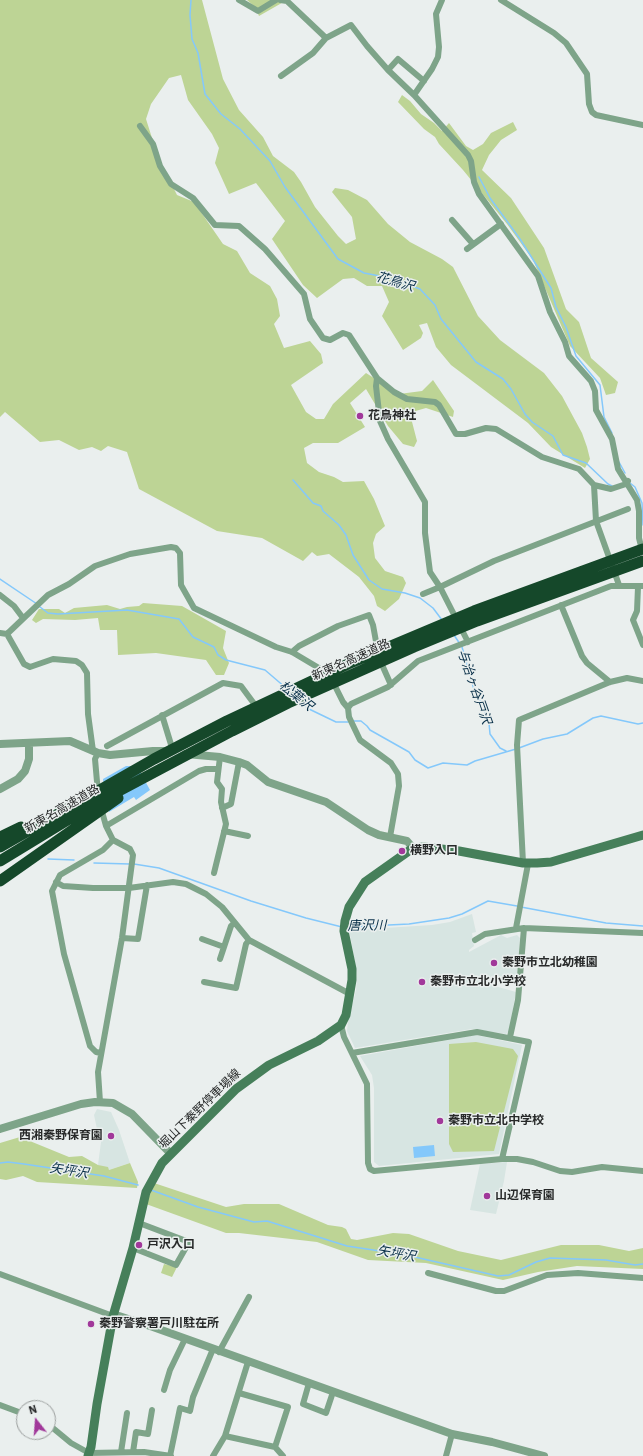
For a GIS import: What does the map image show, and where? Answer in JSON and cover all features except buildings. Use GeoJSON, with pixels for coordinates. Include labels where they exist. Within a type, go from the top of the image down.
{"type":"FeatureCollection","features":[{"type":"Feature","properties":{"kind":"highway","name":"新東名高速道路"},"geometry":{"type":"LineString","coordinates":[[0,860],[227,721],[354,661],[474,611],[643,549]]}},
{"type":"Feature","properties":{"kind":"highway","name":"新東名高速道路"},"geometry":{"type":"LineString","coordinates":[[0,847],[86,808],[288,703],[414,647],[477,621],[643,561]]}},
{"type":"Feature","properties":{"kind":"highway"},"geometry":{"type":"LineString","coordinates":[[0,837],[86,808]]}},
{"type":"Feature","properties":{"kind":"highway"},"geometry":{"type":"LineString","coordinates":[[0,882],[86,808]]}},
{"type":"Feature","properties":{"kind":"main road"},"geometry":{"type":"LineString","coordinates":[[340,1025],[346,1015],[350,994],[352,969],[344,931],[349,907],[365,882],[413,848],[424,847],[459,851],[525,864],[551,862],[643,835]]}},
{"type":"Feature","properties":{"kind":"main road","name":"堀山下秦野停車場線"},"geometry":{"type":"LineString","coordinates":[[89,1454],[113,1316],[133,1248],[146,1192],[162,1163],[236,1089],[254,1075],[318,1041],[340,1025]]}},
{"type":"Feature","properties":{"kind":"street"},"geometry":{"type":"LineString","coordinates":[[239,0],[258,11],[276,0]]}},
{"type":"Feature","properties":{"kind":"street"},"geometry":{"type":"LineString","coordinates":[[280,0],[286,1],[326,38]]}},
{"type":"Feature","properties":{"kind":"street"},"geometry":{"type":"LineString","coordinates":[[414,95],[432,69],[438,57],[439,47],[436,14],[442,0]]}},
{"type":"Feature","properties":{"kind":"street"},"geometry":{"type":"LineString","coordinates":[[501,0],[554,33],[566,43],[587,74],[589,84],[589,104],[592,112],[596,115],[643,125]]}},
{"type":"Feature","properties":{"kind":"street"},"geometry":{"type":"LineString","coordinates":[[280,76],[313,53],[326,38],[351,24],[367,46],[388,70],[414,95],[468,154],[471,161],[474,182],[479,194],[538,276],[550,312],[565,342],[569,356],[591,381],[595,391],[596,410],[612,439],[615,461],[637,500],[639,511],[639,538],[643,555]]}},
{"type":"Feature","properties":{"kind":"street"},"geometry":{"type":"LineString","coordinates":[[388,70],[398,59],[424,81]]}},
{"type":"Feature","properties":{"kind":"street"},"geometry":{"type":"LineString","coordinates":[[140,126],[153,144],[160,166],[171,184],[193,198],[215,225],[239,226],[265,249],[304,294],[310,319],[323,338],[330,340],[343,333],[349,335],[377,378],[407,400],[435,402],[439,405],[456,434],[466,434],[486,428],[496,429],[542,456],[579,469],[594,485],[611,489],[627,482]]}},
{"type":"Feature","properties":{"kind":"street"},"geometry":{"type":"LineString","coordinates":[[452,220],[473,244]]}},
{"type":"Feature","properties":{"kind":"street"},"geometry":{"type":"LineString","coordinates":[[467,249],[501,224]]}},
{"type":"Feature","properties":{"kind":"street"},"geometry":{"type":"LineString","coordinates":[[377,378],[377,401],[380,421],[388,438],[425,502],[425,533],[430,572],[440,587],[466,642]]}},
{"type":"Feature","properties":{"kind":"street"},"geometry":{"type":"LineString","coordinates":[[594,485],[596,520],[618,585]]}},
{"type":"Feature","properties":{"kind":"street"},"geometry":{"type":"LineString","coordinates":[[423,594],[440,587],[480,566],[596,520],[628,509]]}},
{"type":"Feature","properties":{"kind":"street"},"geometry":{"type":"LineString","coordinates":[[100,1102],[98,1072],[122,938],[133,855],[130,849],[113,840],[106,826],[102,812],[96,781],[95,752],[88,714],[87,673],[82,665],[76,661],[53,659],[30,667],[24,664],[3,633],[23,618],[48,595],[69,584],[96,566],[130,554],[171,547],[178,550],[181,560],[181,585],[194,608],[276,647],[292,652],[329,674],[343,702],[348,708],[350,720],[360,740],[391,763],[398,774],[399,786],[390,837]]}},
{"type":"Feature","properties":{"kind":"street"},"geometry":{"type":"LineString","coordinates":[[348,708],[351,704],[391,685],[418,661],[602,589],[618,585],[624,587],[640,587],[637,611],[633,620],[643,645]]}},
{"type":"Feature","properties":{"kind":"street"},"geometry":{"type":"LineString","coordinates":[[0,595],[14,606],[23,618]]}},
{"type":"Feature","properties":{"kind":"street"},"geometry":{"type":"LineString","coordinates":[[561,605],[582,656],[587,663],[610,682]]}},
{"type":"Feature","properties":{"kind":"street"},"geometry":{"type":"LineString","coordinates":[[292,652],[298,646],[334,628],[369,615],[373,625],[378,658],[391,685]]}},
{"type":"Feature","properties":{"kind":"street"},"geometry":{"type":"LineString","coordinates":[[516,928],[525,864],[517,747],[517,723],[521,718],[610,682],[627,678],[643,681]]}},
{"type":"Feature","properties":{"kind":"street"},"geometry":{"type":"LineString","coordinates":[[107,746],[223,683],[241,686],[265,718]]}},
{"type":"Feature","properties":{"kind":"street"},"geometry":{"type":"LineString","coordinates":[[162,715],[173,752]]}},
{"type":"Feature","properties":{"kind":"street"},"geometry":{"type":"LineString","coordinates":[[0,744],[70,741],[95,752],[110,755],[153,751],[220,757],[247,765],[268,782],[313,796],[338,809],[368,830],[407,841],[413,848]]}},
{"type":"Feature","properties":{"kind":"street"},"geometry":{"type":"LineString","coordinates":[[0,789],[18,779],[25,771],[29,759],[29,743]]}},
{"type":"Feature","properties":{"kind":"street"},"geometry":{"type":"LineString","coordinates":[[214,873],[226,824],[221,802],[222,789],[217,782],[220,757]]}},
{"type":"Feature","properties":{"kind":"street"},"geometry":{"type":"LineString","coordinates":[[222,808],[231,804],[239,762]]}},
{"type":"Feature","properties":{"kind":"street"},"geometry":{"type":"LineString","coordinates":[[106,826],[199,771],[206,769],[218,770]]}},
{"type":"Feature","properties":{"kind":"street"},"geometry":{"type":"LineString","coordinates":[[224,831],[248,836]]}},
{"type":"Feature","properties":{"kind":"street"},"geometry":{"type":"LineString","coordinates":[[101,1053],[96,1052],[90,1046],[64,954],[52,891],[60,875],[103,850],[113,840]]}},
{"type":"Feature","properties":{"kind":"street"},"geometry":{"type":"LineString","coordinates":[[56,882],[63,886],[129,888],[173,882],[186,884],[206,894],[222,907],[249,940],[350,994]]}},
{"type":"Feature","properties":{"kind":"street"},"geometry":{"type":"LineString","coordinates":[[122,938],[138,940],[147,885]]}},
{"type":"Feature","properties":{"kind":"street"},"geometry":{"type":"LineString","coordinates":[[220,959],[231,926],[234,923]]}},
{"type":"Feature","properties":{"kind":"street"},"geometry":{"type":"LineString","coordinates":[[475,940],[485,934],[516,928],[643,933]]}},
{"type":"Feature","properties":{"kind":"street"},"geometry":{"type":"LineString","coordinates":[[510,1037],[518,1000],[524,928]]}},
{"type":"Feature","properties":{"kind":"street"},"geometry":{"type":"LineString","coordinates":[[202,939],[224,947]]}},
{"type":"Feature","properties":{"kind":"street"},"geometry":{"type":"LineString","coordinates":[[204,982],[236,988],[246,944],[249,940]]}},
{"type":"Feature","properties":{"kind":"street"},"geometry":{"type":"LineString","coordinates":[[340,1025],[344,1037],[368,1084],[368,1163],[370,1169],[374,1171],[502,1159],[517,1159],[533,1162],[560,1171],[572,1172],[602,1167],[643,1171]]}},
{"type":"Feature","properties":{"kind":"street"},"geometry":{"type":"LineString","coordinates":[[352,1053],[477,1032],[510,1037],[529,1042],[502,1159]]}},
{"type":"Feature","properties":{"kind":"street"},"geometry":{"type":"LineString","coordinates":[[0,1129],[81,1104],[100,1102],[113,1104],[132,1114],[170,1154]]}},
{"type":"Feature","properties":{"kind":"street"},"geometry":{"type":"LineString","coordinates":[[133,1248],[176,1264],[189,1242],[138,1223]]}},
{"type":"Feature","properties":{"kind":"street"},"geometry":{"type":"LineString","coordinates":[[428,1273],[504,1291],[547,1275],[578,1273],[643,1278]]}},
{"type":"Feature","properties":{"kind":"street"},"geometry":{"type":"LineString","coordinates":[[0,1274],[113,1316],[119,1316],[153,1327],[452,1434],[521,1453],[544,1456]]}},
{"type":"Feature","properties":{"kind":"street"},"geometry":{"type":"LineString","coordinates":[[56,1430],[89,1454],[133,1452],[171,1456],[180,1408],[190,1411],[193,1396],[216,1350],[249,1297]]}},
{"type":"Feature","properties":{"kind":"street"},"geometry":{"type":"LineString","coordinates":[[164,1390],[170,1370],[185,1339]]}},
{"type":"Feature","properties":{"kind":"street"},"geometry":{"type":"LineString","coordinates":[[213,1456],[225,1436],[248,1362]]}},
{"type":"Feature","properties":{"kind":"street"},"geometry":{"type":"LineString","coordinates":[[309,1384],[303,1404],[326,1413],[333,1392]]}},
{"type":"Feature","properties":{"kind":"street"},"geometry":{"type":"LineString","coordinates":[[239,1393],[290,1408],[275,1447]]}},
{"type":"Feature","properties":{"kind":"street"},"geometry":{"type":"LineString","coordinates":[[0,1405],[16,1411]]}},
{"type":"Feature","properties":{"kind":"street"},"geometry":{"type":"LineString","coordinates":[[133,1452],[136,1432],[148,1434],[152,1410]]}},
{"type":"Feature","properties":{"kind":"street"},"geometry":{"type":"LineString","coordinates":[[121,1452],[127,1413]]}},
{"type":"Feature","properties":{"kind":"street"},"geometry":{"type":"LineString","coordinates":[[446,1456],[452,1434]]}},
{"type":"Feature","properties":{"kind":"street"},"geometry":{"type":"LineString","coordinates":[[225,1436],[275,1447],[283,1456]]}},
{"type":"Feature","properties":{"kind":"shaded area","name":"秦野市立北小学校"},"geometry":{"type":"Polygon","coordinates":[[[472,914],[476,932],[472,933],[474,946],[469,950],[469,952],[501,935],[507,938],[517,935],[520,938],[517,979],[485,979],[491,985],[516,992],[509,1031],[506,1034],[472,1029],[355,1048],[347,1031],[356,990],[357,975],[349,929],[432,925],[450,922],[472,914]]]}},
{"type":"Feature","properties":{"kind":"shaded area","name":"秦野市立北中学校"},"geometry":{"type":"Polygon","coordinates":[[[476,1035],[522,1045],[499,1154],[379,1166],[374,1162],[374,1088],[372,1075],[360,1056],[476,1035]]]}},
{"type":"Feature","properties":{"kind":"shaded area","name":"西湘秦野保育園"},"geometry":{"type":"Polygon","coordinates":[[[97,1109],[111,1112],[119,1130],[130,1163],[109,1170],[98,1165],[101,1142],[100,1129],[97,1129],[94,1115],[97,1109]]]}},
{"type":"Feature","properties":{"kind":"shaded area","name":"山辺保育園"},"geometry":{"type":"Polygon","coordinates":[[[507,1162],[496,1214],[470,1210],[480,1164],[507,1162]]]}},
{"type":"Feature","properties":{"kind":"green space"},"geometry":{"type":"Polygon","coordinates":[[[0,0],[202,0],[223,79],[239,110],[263,137],[273,156],[294,172],[315,207],[338,236],[346,244],[356,239],[352,217],[332,192],[335,188],[348,190],[367,200],[388,224],[410,242],[442,259],[453,267],[478,316],[500,340],[544,373],[562,396],[582,433],[587,447],[590,459],[585,468],[551,447],[528,423],[451,365],[436,347],[427,323],[419,325],[423,333],[421,338],[403,350],[382,316],[389,302],[382,286],[367,286],[354,278],[343,279],[317,298],[303,285],[272,239],[285,221],[256,183],[229,194],[215,163],[219,148],[212,134],[188,100],[181,75],[169,78],[151,104],[146,119],[158,157],[177,195],[194,202],[223,244],[237,251],[250,273],[270,286],[277,299],[280,316],[274,324],[284,348],[310,341],[321,354],[323,363],[291,385],[306,412],[316,419],[324,419],[333,404],[366,373],[399,394],[422,391],[433,380],[454,411],[453,417],[426,408],[412,412],[411,418],[417,441],[414,447],[403,444],[388,426],[366,389],[350,403],[365,427],[338,443],[313,443],[304,448],[307,463],[319,472],[343,482],[364,481],[374,499],[385,526],[376,534],[373,543],[375,558],[385,571],[403,577],[406,583],[399,599],[385,611],[377,606],[374,596],[359,577],[329,554],[317,556],[312,552],[303,561],[262,538],[217,531],[139,489],[127,452],[108,446],[101,451],[92,447],[79,450],[59,440],[40,442],[5,412],[0,417],[0,0]]]}},
{"type":"Feature","properties":{"kind":"green space"},"geometry":{"type":"Polygon","coordinates":[[[247,0],[287,0],[259,16],[255,7],[247,0]]]}},
{"type":"Feature","properties":{"kind":"green space"},"geometry":{"type":"Polygon","coordinates":[[[402,95],[410,101],[421,114],[442,131],[449,123],[466,146],[473,150],[483,144],[491,133],[513,122],[517,130],[501,140],[489,155],[482,170],[511,198],[544,248],[566,309],[579,322],[591,358],[618,382],[615,393],[606,395],[600,378],[570,346],[533,260],[507,224],[463,170],[439,144],[435,137],[424,129],[398,102],[402,95]]]}},
{"type":"Feature","properties":{"kind":"green space"},"geometry":{"type":"Polygon","coordinates":[[[143,603],[182,606],[226,631],[223,648],[229,663],[224,675],[216,675],[206,660],[156,653],[118,655],[117,630],[100,630],[98,618],[75,620],[43,619],[36,623],[32,620],[39,609],[59,609],[65,613],[74,608],[107,605],[120,609],[139,606],[143,603]]]}},
{"type":"Feature","properties":{"kind":"green space"},"geometry":{"type":"Polygon","coordinates":[[[476,1042],[513,1049],[518,1056],[494,1151],[453,1152],[449,1144],[449,1044],[476,1042]]]}},
{"type":"Feature","properties":{"kind":"green space"},"geometry":{"type":"Polygon","coordinates":[[[20,1137],[69,1157],[82,1156],[98,1165],[108,1167],[109,1170],[130,1163],[138,1182],[137,1188],[37,1182],[23,1176],[6,1180],[0,1179],[0,1143],[20,1137]]]}},
{"type":"Feature","properties":{"kind":"green space"},"geometry":{"type":"Polygon","coordinates":[[[154,1183],[226,1207],[244,1204],[279,1204],[328,1225],[342,1227],[346,1229],[351,1239],[357,1240],[393,1233],[409,1234],[458,1251],[501,1260],[561,1245],[599,1245],[629,1251],[643,1248],[643,1269],[577,1266],[538,1272],[503,1280],[426,1263],[368,1260],[317,1242],[239,1233],[226,1233],[146,1204],[154,1183]]]}},
{"type":"Feature","properties":{"kind":"green space"},"geometry":{"type":"Polygon","coordinates":[[[164,1264],[177,1267],[172,1277],[161,1273],[164,1264]]]}},
{"type":"Feature","properties":{"kind":"water"},"geometry":{"type":"Polygon","coordinates":[[[126,766],[137,766],[150,790],[136,800],[134,797],[109,812],[106,803],[103,779],[126,766]]]}},
{"type":"Feature","properties":{"kind":"water"},"geometry":{"type":"Polygon","coordinates":[[[434,1145],[435,1156],[414,1158],[413,1147],[434,1145]]]}},
{"type":"Feature","properties":{"kind":"waterway","name":"花鳥沢"},"geometry":{"type":"LineString","coordinates":[[191,0],[190,15],[192,39],[198,53],[205,94],[221,114],[240,129],[270,161],[285,187],[338,259],[364,273],[385,277],[420,289],[435,305],[441,319],[476,362],[503,379],[511,389],[525,414],[532,422],[553,436],[563,455],[586,463],[612,486]]}},
{"type":"Feature","properties":{"kind":"waterway"},"geometry":{"type":"LineString","coordinates":[[479,177],[490,198],[520,239],[551,288],[556,307],[566,327],[576,356],[600,385],[604,417],[612,433]]}},
{"type":"Feature","properties":{"kind":"waterway"},"geometry":{"type":"LineString","coordinates":[[619,462],[625,473]]}},
{"type":"Feature","properties":{"kind":"waterway","name":"与治ヶ谷戸沢"},"geometry":{"type":"LineString","coordinates":[[293,480],[313,503],[321,506],[323,511],[339,525],[346,535],[353,555],[369,580],[382,589],[405,593],[420,598],[433,608],[442,620]]}},
{"type":"Feature","properties":{"kind":"waterway","name":"花鳥沢"},"geometry":{"type":"LineString","coordinates":[[630,483],[635,487],[642,503],[643,525]]}},
{"type":"Feature","properties":{"kind":"waterway","name":"松葉沢"},"geometry":{"type":"LineString","coordinates":[[0,579],[37,604]]}},
{"type":"Feature","properties":{"kind":"waterway","name":"松葉沢"},"geometry":{"type":"LineString","coordinates":[[40,607],[48,613],[58,614],[127,610],[179,619],[193,637],[214,647],[218,655],[226,660],[265,670],[286,688]]}},
{"type":"Feature","properties":{"kind":"waterway","name":"与治ヶ谷戸沢"},"geometry":{"type":"LineString","coordinates":[[454,635],[460,644]]}},
{"type":"Feature","properties":{"kind":"waterway","name":"与治ヶ谷戸沢"},"geometry":{"type":"LineString","coordinates":[[462,647],[475,693],[482,704],[489,723],[490,734],[500,748],[506,751]]}},
{"type":"Feature","properties":{"kind":"waterway","name":"松葉沢"},"geometry":{"type":"LineString","coordinates":[[301,703],[309,709],[336,722],[348,722]]}},
{"type":"Feature","properties":{"kind":"waterway","name":"松葉沢"},"geometry":{"type":"LineString","coordinates":[[519,748],[543,739],[567,734],[593,718],[601,716],[638,724],[643,723]]}},
{"type":"Feature","properties":{"kind":"waterway","name":"松葉沢"},"geometry":{"type":"LineString","coordinates":[[354,721],[361,721],[370,730],[409,752],[415,760],[428,768],[443,763],[467,765],[475,761],[516,749]]}},
{"type":"Feature","properties":{"kind":"waterway","name":"唐沢川"},"geometry":{"type":"LineString","coordinates":[[48,859],[74,860]]}},
{"type":"Feature","properties":{"kind":"waterway","name":"唐沢川"},"geometry":{"type":"LineString","coordinates":[[94,863],[130,864]]}},
{"type":"Feature","properties":{"kind":"waterway","name":"唐沢川"},"geometry":{"type":"LineString","coordinates":[[134,864],[159,868],[251,901],[306,918],[342,927]]}},
{"type":"Feature","properties":{"kind":"waterway","name":"唐沢川"},"geometry":{"type":"LineString","coordinates":[[348,927],[409,924],[449,918],[462,914],[488,901],[517,906]]}},
{"type":"Feature","properties":{"kind":"waterway","name":"唐沢川"},"geometry":{"type":"LineString","coordinates":[[521,907],[606,923],[643,926]]}},
{"type":"Feature","properties":{"kind":"waterway","name":"矢坪沢"},"geometry":{"type":"LineString","coordinates":[[0,1163],[8,1162],[104,1176],[138,1185]]}},
{"type":"Feature","properties":{"kind":"waterway","name":"矢坪沢"},"geometry":{"type":"LineString","coordinates":[[151,1190],[198,1207],[254,1222],[267,1221],[347,1246],[406,1255],[498,1276],[509,1275],[536,1262],[550,1258],[606,1260],[635,1265],[643,1264]]}},
{"type":"Feature","properties":{"kind":"place","name":"花鳥神社"},"geometry":{"type":"Point","coordinates":[360,416]}},
{"type":"Feature","properties":{"kind":"place","name":"横野入口"},"geometry":{"type":"Point","coordinates":[402,851]}},
{"type":"Feature","properties":{"kind":"place","name":"秦野市立北幼稚園"},"geometry":{"type":"Point","coordinates":[494,963]}},
{"type":"Feature","properties":{"kind":"place","name":"秦野市立北小学校"},"geometry":{"type":"Point","coordinates":[422,982]}},
{"type":"Feature","properties":{"kind":"place","name":"秦野市立北中学校"},"geometry":{"type":"Point","coordinates":[440,1121]}},
{"type":"Feature","properties":{"kind":"place","name":"西湘秦野保育園"},"geometry":{"type":"Point","coordinates":[111,1136]}},
{"type":"Feature","properties":{"kind":"place","name":"山辺保育園"},"geometry":{"type":"Point","coordinates":[487,1196]}},
{"type":"Feature","properties":{"kind":"place","name":"戸沢入口"},"geometry":{"type":"Point","coordinates":[139,1245]}},
{"type":"Feature","properties":{"kind":"place","name":"秦野警察署戸川駐在所"},"geometry":{"type":"Point","coordinates":[91,1324]}}]}
